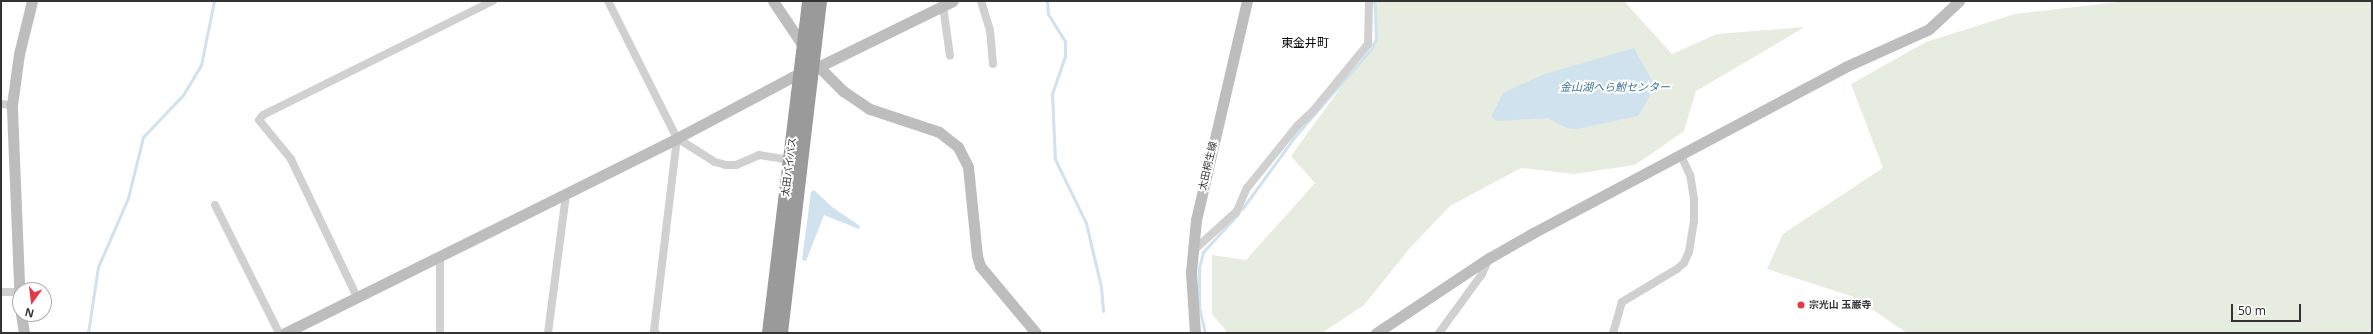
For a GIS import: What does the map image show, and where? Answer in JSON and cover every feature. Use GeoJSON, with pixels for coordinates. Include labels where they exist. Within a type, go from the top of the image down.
{"type":"FeatureCollection","features":[{"type":"Feature","properties":{"kind":"highway","name":"太田バイパス"},"geometry":{"type":"LineString","coordinates":[[769,333],[790,160],[811,68],[803,46],[808,1]]}},
{"type":"Feature","properties":{"kind":"highway","name":"太田バイパス"},"geometry":{"type":"LineString","coordinates":[[781,333],[820,1]]}},
{"type":"Feature","properties":{"kind":"street"},"geometry":{"type":"LineString","coordinates":[[16,282],[6,104],[32,1]]}},
{"type":"Feature","properties":{"kind":"street"},"geometry":{"type":"LineString","coordinates":[[357,297],[291,159],[259,120],[264,115],[493,1]]}},
{"type":"Feature","properties":{"kind":"street"},"geometry":{"type":"LineString","coordinates":[[608,1],[677,138],[715,162],[726,165],[736,165],[759,155],[790,160]]}},
{"type":"Feature","properties":{"kind":"street"},"geometry":{"type":"LineString","coordinates":[[773,1],[803,46]]}},
{"type":"Feature","properties":{"kind":"street"},"geometry":{"type":"LineString","coordinates":[[982,1],[990,30],[994,64]]}},
{"type":"Feature","properties":{"kind":"street","name":"太田桐生線"},"geometry":{"type":"LineString","coordinates":[[1195,333],[1191,302],[1193,251],[1208,164],[1247,1]]}},
{"type":"Feature","properties":{"kind":"street"},"geometry":{"type":"LineString","coordinates":[[1193,251],[1237,211],[1252,182],[1297,126],[1313,111],[1368,44],[1368,1]]}},
{"type":"Feature","properties":{"kind":"street"},"geometry":{"type":"LineString","coordinates":[[1376,333],[1489,258],[1845,66],[1929,28],[1959,1]]}},
{"type":"Feature","properties":{"kind":"street"},"geometry":{"type":"LineString","coordinates":[[286,333],[677,138],[811,68],[949,3],[950,56]]}},
{"type":"Feature","properties":{"kind":"street"},"geometry":{"type":"LineString","coordinates":[[811,68],[856,101],[891,117],[939,132],[958,147],[968,167],[977,256],[980,266],[1036,333]]}},
{"type":"Feature","properties":{"kind":"street"},"geometry":{"type":"LineString","coordinates":[[656,333],[654,331],[677,138]]}},
{"type":"Feature","properties":{"kind":"street"},"geometry":{"type":"LineString","coordinates":[[1613,333],[1622,302],[1677,270],[1684,263],[1689,252],[1694,222],[1694,199],[1690,175],[1680,154]]}},
{"type":"Feature","properties":{"kind":"street"},"geometry":{"type":"LineString","coordinates":[[548,333],[566,194]]}},
{"type":"Feature","properties":{"kind":"street"},"geometry":{"type":"LineString","coordinates":[[215,205],[279,333]]}},
{"type":"Feature","properties":{"kind":"street"},"geometry":{"type":"LineString","coordinates":[[440,257],[440,333]]}},
{"type":"Feature","properties":{"kind":"street"},"geometry":{"type":"LineString","coordinates":[[1439,333],[1482,274],[1489,258]]}},
{"type":"Feature","properties":{"kind":"street"},"geometry":{"type":"LineString","coordinates":[[1,292],[12,292]]}},
{"type":"Feature","properties":{"kind":"street"},"geometry":{"type":"LineString","coordinates":[[22,322],[24,333]]}},
{"type":"Feature","properties":{"kind":"shaded area"},"geometry":{"type":"Polygon","coordinates":[[[1373,1],[1624,1],[1672,54],[1717,34],[1805,27],[1696,91],[1684,131],[1635,165],[1574,174],[1521,168],[1450,206],[1410,248],[1364,305],[1322,333],[1228,333],[1212,314],[1212,255],[1246,260],[1315,183],[1291,156],[1376,39],[1373,1]]]}},
{"type":"Feature","properties":{"kind":"shaded area"},"geometry":{"type":"Polygon","coordinates":[[[2126,1],[2372,1],[2372,333],[1907,333],[1854,297],[1767,269],[1783,234],[1883,168],[1851,84],[1926,42],[2015,14],[2126,1]]]}},
{"type":"Feature","properties":{"kind":"water","name":"金山湖へら鮒センター"},"geometry":{"type":"Polygon","coordinates":[[[1634,48],[1652,81],[1650,96],[1638,116],[1577,129],[1567,128],[1547,118],[1497,121],[1491,117],[1503,93],[1542,75],[1634,48]]]}},
{"type":"Feature","properties":{"kind":"water"},"geometry":{"type":"Polygon","coordinates":[[[814,190],[832,207],[860,226],[859,229],[824,215],[806,261],[802,260],[811,192],[814,190]]]}},
{"type":"Feature","properties":{"kind":"waterway"},"geometry":{"type":"LineString","coordinates":[[88,333],[98,267],[128,198],[143,137],[183,95],[201,65],[214,1]]}},
{"type":"Feature","properties":{"kind":"waterway"},"geometry":{"type":"LineString","coordinates":[[1047,1],[1048,14],[1065,41],[1065,56],[1052,94],[1055,159],[1086,223],[1101,287],[1103,311]]}},
{"type":"Feature","properties":{"kind":"waterway"},"geometry":{"type":"LineString","coordinates":[[1242,209],[1296,135],[1371,49],[1376,39],[1375,1]]}},
{"type":"Feature","properties":{"kind":"waterway"},"geometry":{"type":"LineString","coordinates":[[1205,333],[1199,306],[1199,268],[1203,252],[1238,214]]}},
{"type":"Feature","properties":{"kind":"place","name":"宗光山 玉巌寺"},"geometry":{"type":"Point","coordinates":[1801,305]}},
{"type":"Feature","properties":{"kind":"district","name":"東金井町"},"geometry":{"type":"Point","coordinates":[1305,43]}}]}
